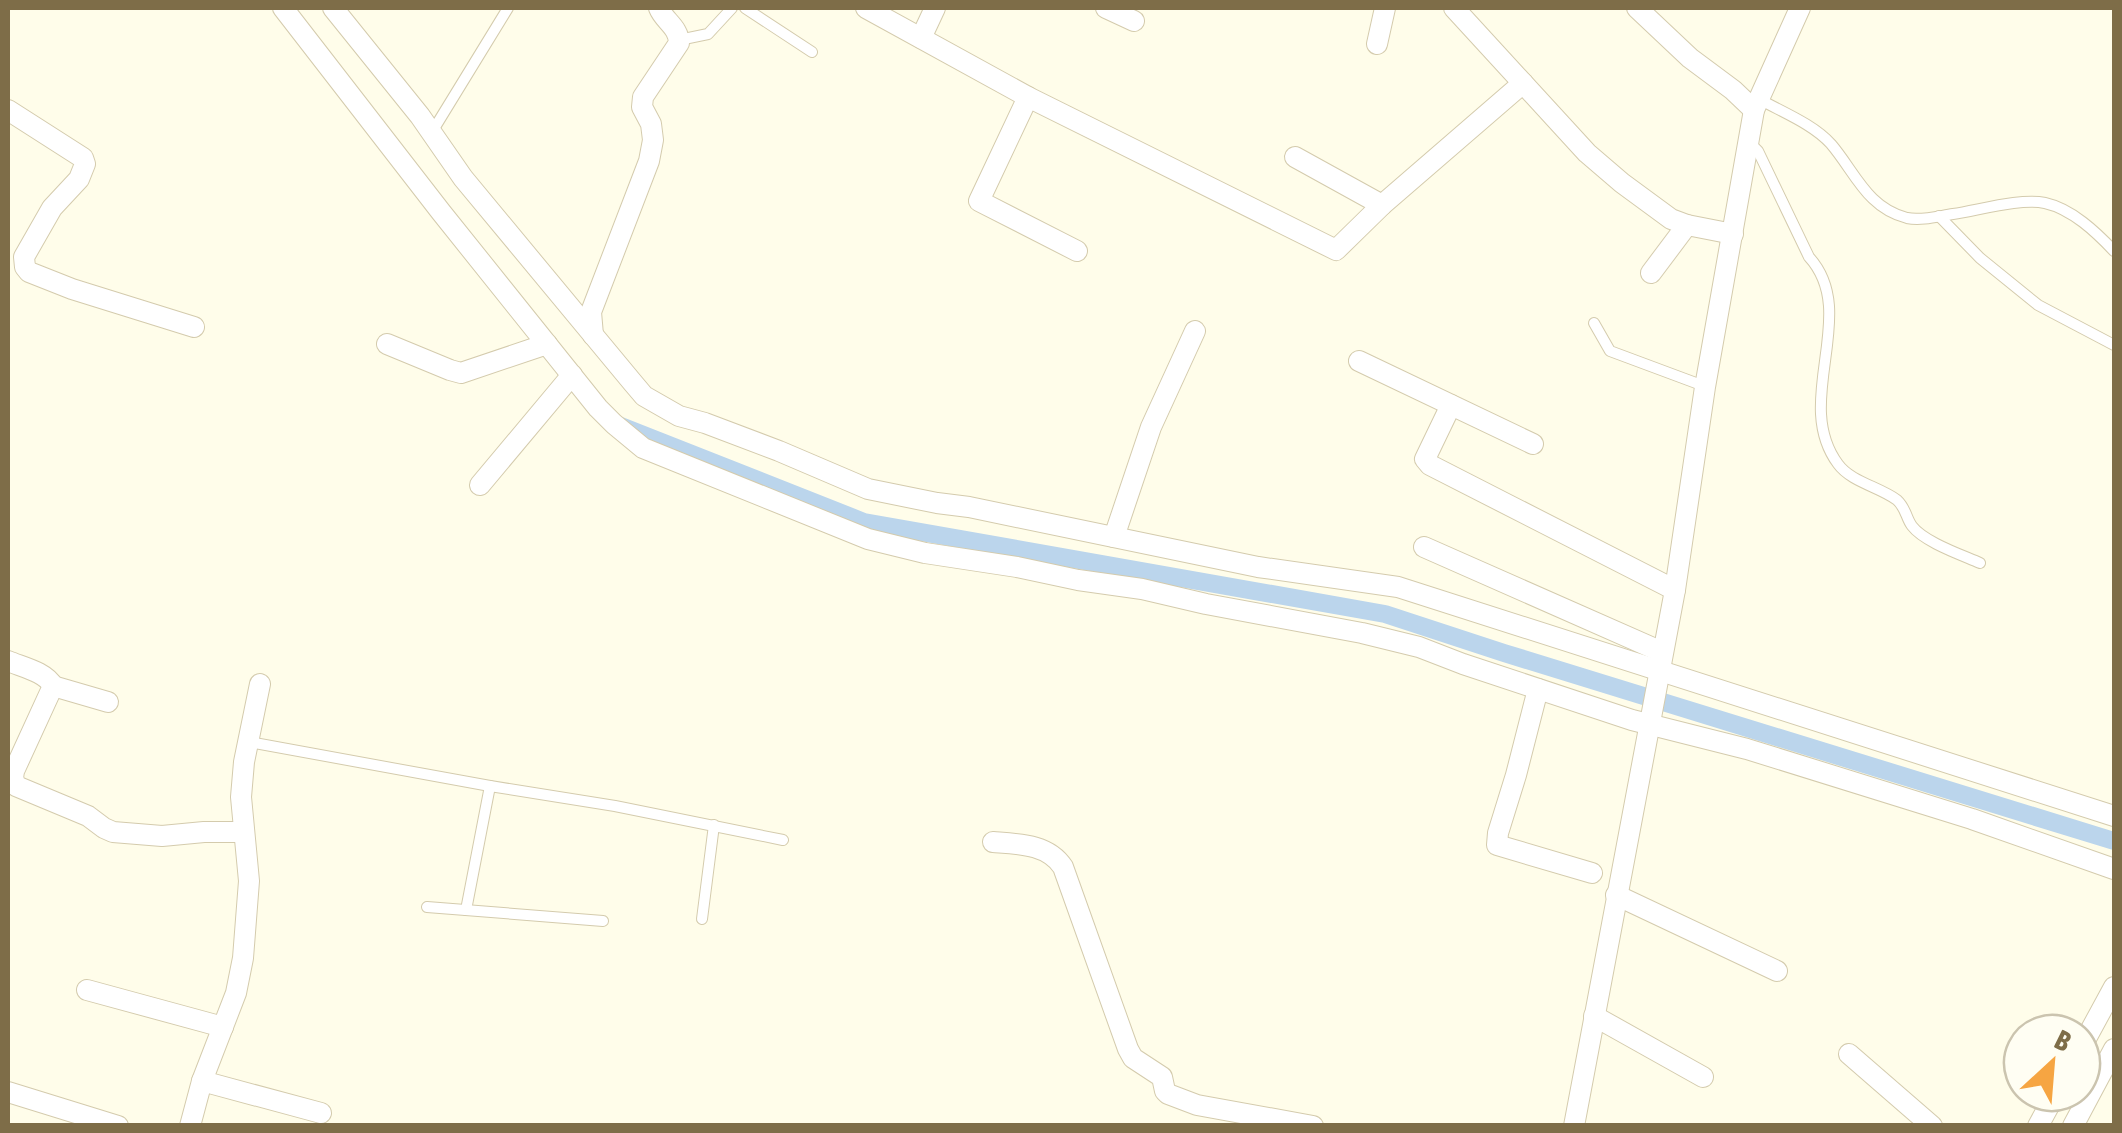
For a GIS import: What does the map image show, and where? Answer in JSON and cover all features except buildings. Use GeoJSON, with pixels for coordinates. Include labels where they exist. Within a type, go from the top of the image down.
{"type":"FeatureCollection","features":[{"type":"Feature","properties":{"kind":"street"},"geometry":{"type":"LineString","coordinates":[[283,8],[572,375],[614,424],[644,448],[868,539],[1142,589],[1419,647],[1538,689],[1746,748],[2114,868]]}},
{"type":"Feature","properties":{"kind":"street"},"geometry":{"type":"LineString","coordinates":[[333,8],[463,178],[644,396],[679,416],[792,456],[868,489],[1258,567],[1398,587],[2114,816]]}},
{"type":"Feature","properties":{"kind":"street"},"geometry":{"type":"LineString","coordinates":[[593,334],[590,312],[653,140],[651,124],[642,108],[643,97],[680,40],[659,8]]}},
{"type":"Feature","properties":{"kind":"street"},"geometry":{"type":"LineString","coordinates":[[866,8],[1028,97],[1336,250],[1523,83]]}},
{"type":"Feature","properties":{"kind":"street"},"geometry":{"type":"LineString","coordinates":[[921,38],[936,8]]}},
{"type":"Feature","properties":{"kind":"street"},"geometry":{"type":"LineString","coordinates":[[1106,8],[1134,21]]}},
{"type":"Feature","properties":{"kind":"street"},"geometry":{"type":"LineString","coordinates":[[1378,44],[1384,8]]}},
{"type":"Feature","properties":{"kind":"street"},"geometry":{"type":"LineString","coordinates":[[1454,8],[1587,154],[1657,210],[1687,225],[1733,234]]}},
{"type":"Feature","properties":{"kind":"street"},"geometry":{"type":"LineString","coordinates":[[1637,8],[1690,58],[1756,105]]}},
{"type":"Feature","properties":{"kind":"street"},"geometry":{"type":"LineString","coordinates":[[1574,1126],[1675,590],[1748,141],[1756,105],[1800,8]]}},
{"type":"Feature","properties":{"kind":"street"},"geometry":{"type":"LineString","coordinates":[[1028,97],[978,201],[1077,251]]}},
{"type":"Feature","properties":{"kind":"street"},"geometry":{"type":"LineString","coordinates":[[8,110],[84,158],[86,164],[52,208],[24,257],[25,268],[72,289],[194,327]]}},
{"type":"Feature","properties":{"kind":"street"},"geometry":{"type":"LineString","coordinates":[[1295,157],[1382,205]]}},
{"type":"Feature","properties":{"kind":"street"},"geometry":{"type":"LineString","coordinates":[[1651,273],[1687,225]]}},
{"type":"Feature","properties":{"kind":"street"},"geometry":{"type":"LineString","coordinates":[[1114,537],[1151,427],[1195,331]]}},
{"type":"Feature","properties":{"kind":"street"},"geometry":{"type":"LineString","coordinates":[[387,344],[461,372],[547,344]]}},
{"type":"Feature","properties":{"kind":"street"},"geometry":{"type":"LineString","coordinates":[[1359,361],[1534,444]]}},
{"type":"Feature","properties":{"kind":"street"},"geometry":{"type":"LineString","coordinates":[[480,486],[572,375]]}},
{"type":"Feature","properties":{"kind":"street"},"geometry":{"type":"LineString","coordinates":[[1452,404],[1428,450],[1425,459],[1430,464],[1675,590]]}},
{"type":"Feature","properties":{"kind":"street"},"geometry":{"type":"LineString","coordinates":[[1424,547],[1658,671]]}},
{"type":"Feature","properties":{"kind":"street"},"geometry":{"type":"LineString","coordinates":[[8,661],[44,676],[53,686],[108,702]]}},
{"type":"Feature","properties":{"kind":"street"},"geometry":{"type":"LineString","coordinates":[[190,1126],[202,1081],[236,993],[244,958],[250,881],[241,797],[260,684]]}},
{"type":"Feature","properties":{"kind":"street"},"geometry":{"type":"LineString","coordinates":[[53,686],[14,772],[16,786],[88,816],[114,832],[162,836],[244,832]]}},
{"type":"Feature","properties":{"kind":"street"},"geometry":{"type":"LineString","coordinates":[[1538,689],[1497,846],[1592,873]]}},
{"type":"Feature","properties":{"kind":"street"},"geometry":{"type":"LineString","coordinates":[[994,842],[1024,845],[1057,857],[1128,1049],[1133,1058],[1162,1077],[1168,1094],[1197,1104],[1312,1126]]}},
{"type":"Feature","properties":{"kind":"street"},"geometry":{"type":"LineString","coordinates":[[1616,895],[1777,971]]}},
{"type":"Feature","properties":{"kind":"street"},"geometry":{"type":"LineString","coordinates":[[2100,1013],[2114,987]]}},
{"type":"Feature","properties":{"kind":"street"},"geometry":{"type":"LineString","coordinates":[[87,990],[223,1027]]}},
{"type":"Feature","properties":{"kind":"street"},"geometry":{"type":"LineString","coordinates":[[1594,1016],[1703,1077]]}},
{"type":"Feature","properties":{"kind":"street"},"geometry":{"type":"LineString","coordinates":[[2074,1126],[2114,1049]]}},
{"type":"Feature","properties":{"kind":"street"},"geometry":{"type":"LineString","coordinates":[[1849,1054],[1932,1126]]}},
{"type":"Feature","properties":{"kind":"street"},"geometry":{"type":"LineString","coordinates":[[202,1081],[320,1114]]}},
{"type":"Feature","properties":{"kind":"street"},"geometry":{"type":"LineString","coordinates":[[8,1092],[118,1126]]}},
{"type":"Feature","properties":{"kind":"lane"},"geometry":{"type":"LineString","coordinates":[[432,133],[508,8]]}},
{"type":"Feature","properties":{"kind":"lane"},"geometry":{"type":"LineString","coordinates":[[680,40],[708,34],[732,8]]}},
{"type":"Feature","properties":{"kind":"lane"},"geometry":{"type":"LineString","coordinates":[[745,8],[812,52]]}},
{"type":"Feature","properties":{"kind":"lane"},"geometry":{"type":"LineString","coordinates":[[1756,105],[1788,115],[1830,142],[1856,181],[1890,211],[1910,218],[2034,202],[2048,204],[2078,219],[2114,252]]}},
{"type":"Feature","properties":{"kind":"lane"},"geometry":{"type":"LineString","coordinates":[[1748,141],[1758,151],[1830,296],[1820,390],[1828,446],[1840,468],[1898,501],[1911,526],[1925,536],[1980,563]]}},
{"type":"Feature","properties":{"kind":"lane"},"geometry":{"type":"LineString","coordinates":[[1939,216],[1980,258],[2038,305],[2114,344]]}},
{"type":"Feature","properties":{"kind":"lane"},"geometry":{"type":"LineString","coordinates":[[1594,323],[1610,351],[1705,387]]}},
{"type":"Feature","properties":{"kind":"lane"},"geometry":{"type":"LineString","coordinates":[[248,742],[714,824],[784,840]]}},
{"type":"Feature","properties":{"kind":"lane"},"geometry":{"type":"LineString","coordinates":[[466,910],[490,786]]}},
{"type":"Feature","properties":{"kind":"lane"},"geometry":{"type":"LineString","coordinates":[[702,919],[714,824]]}},
{"type":"Feature","properties":{"kind":"lane"},"geometry":{"type":"LineString","coordinates":[[427,906],[602,921]]}},
{"type":"Feature","properties":{"kind":"waterway"},"geometry":{"type":"LineString","coordinates":[[621,426],[864,522],[1385,614],[2114,841]]}}]}
